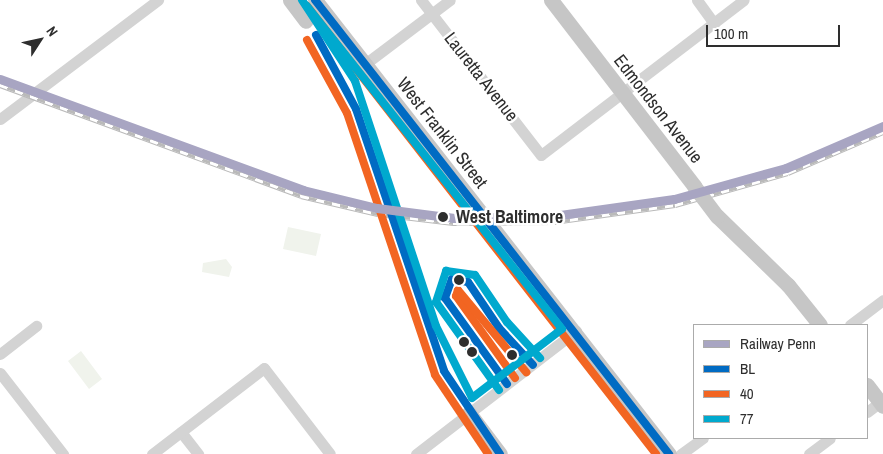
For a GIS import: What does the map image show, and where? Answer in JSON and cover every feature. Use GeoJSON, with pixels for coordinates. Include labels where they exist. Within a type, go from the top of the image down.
{"type":"FeatureCollection","features":[{"type":"Feature","properties":{"kind":"main road"},"geometry":{"type":"LineString","coordinates":[[290,0],[306,21]]}},
{"type":"Feature","properties":{"kind":"main road","name":"West Franklin Street"},"geometry":{"type":"LineString","coordinates":[[314,0],[576,332],[669,454]]}},
{"type":"Feature","properties":{"kind":"main road","name":"Edmondson Avenue"},"geometry":{"type":"LineString","coordinates":[[551,0],[717,216],[788,285],[819,324]]}},
{"type":"Feature","properties":{"kind":"main road"},"geometry":{"type":"LineString","coordinates":[[868,386],[882,403]]}},
{"type":"Feature","properties":{"kind":"main road"},"geometry":{"type":"LineString","coordinates":[[469,413],[500,454]]}},
{"type":"Feature","properties":{"kind":"street"},"geometry":{"type":"LineString","coordinates":[[0,119],[158,0]]}},
{"type":"Feature","properties":{"kind":"street","name":"Lauretta Avenue"},"geometry":{"type":"LineString","coordinates":[[421,0],[541,155],[623,94]]}},
{"type":"Feature","properties":{"kind":"street"},"geometry":{"type":"LineString","coordinates":[[365,64],[450,0]]}},
{"type":"Feature","properties":{"kind":"street"},"geometry":{"type":"LineString","coordinates":[[697,0],[714,23]]}},
{"type":"Feature","properties":{"kind":"street"},"geometry":{"type":"LineString","coordinates":[[623,94],[744,0]]}},
{"type":"Feature","properties":{"kind":"street"},"geometry":{"type":"LineString","coordinates":[[851,324],[883,300]]}},
{"type":"Feature","properties":{"kind":"street"},"geometry":{"type":"LineString","coordinates":[[0,354],[36,326]]}},
{"type":"Feature","properties":{"kind":"street"},"geometry":{"type":"LineString","coordinates":[[416,454],[576,332]]}},
{"type":"Feature","properties":{"kind":"street"},"geometry":{"type":"LineString","coordinates":[[152,454],[264,368],[330,454]]}},
{"type":"Feature","properties":{"kind":"street"},"geometry":{"type":"LineString","coordinates":[[0,373],[63,454]]}},
{"type":"Feature","properties":{"kind":"street"},"geometry":{"type":"LineString","coordinates":[[868,411],[882,403]]}},
{"type":"Feature","properties":{"kind":"street"},"geometry":{"type":"LineString","coordinates":[[181,432],[198,454]]}},
{"type":"Feature","properties":{"kind":"street"},"geometry":{"type":"LineString","coordinates":[[681,454],[702,439]]}},
{"type":"Feature","properties":{"kind":"street"},"geometry":{"type":"LineString","coordinates":[[809,454],[829,439]]}},
{"type":"Feature","properties":{"kind":"shaded area"},"geometry":{"type":"Polygon","coordinates":[[[288,227],[321,234],[316,256],[283,249],[288,227]]]}},
{"type":"Feature","properties":{"kind":"shaded area"},"geometry":{"type":"Polygon","coordinates":[[[226,259],[232,267],[229,277],[202,272],[203,263],[226,259]]]}},
{"type":"Feature","properties":{"kind":"shaded area"},"geometry":{"type":"Polygon","coordinates":[[[81,351],[102,379],[89,389],[68,361],[81,351]]]}},
{"type":"Feature","properties":{"kind":"railway"},"geometry":{"type":"LineString","coordinates":[[0,85],[301,196],[378,214],[453,223],[554,222],[675,205],[788,173],[883,132]]}},
{"type":"Feature","properties":{"kind":"rail line","name":"Penn"},"geometry":{"type":"LineString","coordinates":[[0,79],[303,190],[377,208],[454,218],[553,216],[674,199],[786,168],[883,126]]}},
{"type":"Feature","properties":{"kind":"transit line","name":"77"},"geometry":{"type":"LineString","coordinates":[[302,0],[355,81],[436,326],[472,398],[562,329],[307,6]]}},
{"type":"Feature","properties":{"kind":"transit line","name":"BL"},"geometry":{"type":"LineString","coordinates":[[315,0],[669,454]]}},
{"type":"Feature","properties":{"kind":"transit line","name":"40"},"geometry":{"type":"LineString","coordinates":[[307,6],[656,454]]}},
{"type":"Feature","properties":{"kind":"transit line","name":"BL"},"geometry":{"type":"LineString","coordinates":[[316,35],[356,109],[444,371],[500,454]]}},
{"type":"Feature","properties":{"kind":"transit line","name":"40"},"geometry":{"type":"LineString","coordinates":[[307,40],[347,113],[435,375],[488,454]]}},
{"type":"Feature","properties":{"kind":"transit line","name":"77"},"geometry":{"type":"LineString","coordinates":[[499,390],[436,302],[446,271],[475,275],[507,322],[540,358]]}},
{"type":"Feature","properties":{"kind":"transit line","name":"BL"},"geometry":{"type":"LineString","coordinates":[[507,384],[445,298],[452,279],[468,282],[499,328],[533,365]]}},
{"type":"Feature","properties":{"kind":"transit line","name":"40"},"geometry":{"type":"LineString","coordinates":[[515,378],[456,296],[458,290],[526,372]]}},
{"type":"Feature","properties":{"kind":"place","name":"West Baltimore"},"geometry":{"type":"Point","coordinates":[443,217]}}]}
